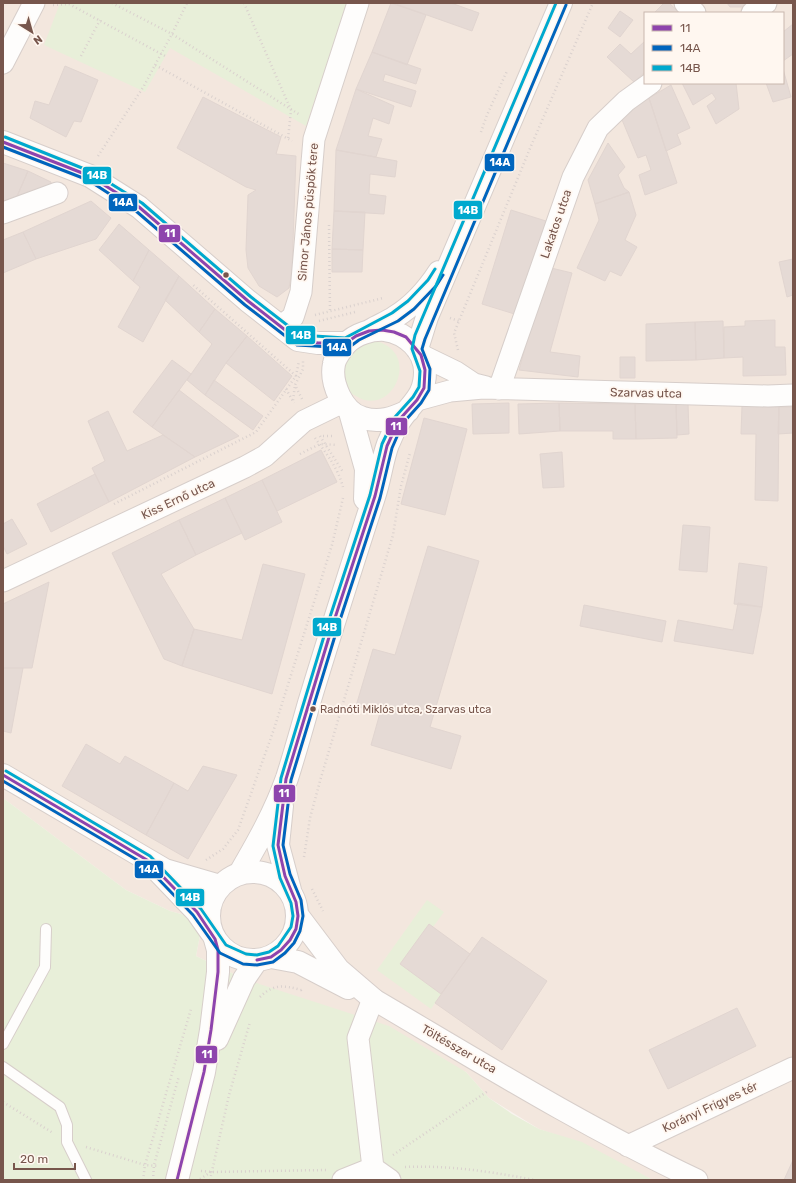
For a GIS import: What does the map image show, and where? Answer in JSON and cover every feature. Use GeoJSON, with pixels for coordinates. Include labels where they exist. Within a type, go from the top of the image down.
{"type":"FeatureCollection","features":[{"type":"Feature","properties":{"kind":"street","name":"Simor János püspök tere"},"geometry":{"type":"LineString","coordinates":[[281,326],[293,317],[301,292],[314,139],[358,3]]}},
{"type":"Feature","properties":{"kind":"street"},"geometry":{"type":"LineString","coordinates":[[419,352],[428,317],[561,3]]}},
{"type":"Feature","properties":{"kind":"street"},"geometry":{"type":"LineString","coordinates":[[685,3],[693,12]]}},
{"type":"Feature","properties":{"kind":"street"},"geometry":{"type":"LineString","coordinates":[[753,12],[766,3]]}},
{"type":"Feature","properties":{"kind":"street"},"geometry":{"type":"LineString","coordinates":[[3,63],[41,7]]}},
{"type":"Feature","properties":{"kind":"street","name":"Lakatos utca"},"geometry":{"type":"LineString","coordinates":[[499,389],[573,177],[598,128],[626,101],[650,84]]}},
{"type":"Feature","properties":{"kind":"street"},"geometry":{"type":"LineString","coordinates":[[3,142],[90,176],[139,207],[248,301],[298,340],[303,342],[346,344]]}},
{"type":"Feature","properties":{"kind":"street"},"geometry":{"type":"LineString","coordinates":[[3,213],[57,193]]}},
{"type":"Feature","properties":{"kind":"street"},"geometry":{"type":"LineString","coordinates":[[369,332],[395,317],[411,305],[432,283],[469,221]]}},
{"type":"Feature","properties":{"kind":"street"},"geometry":{"type":"LineString","coordinates":[[240,873],[260,839],[286,779],[362,530],[375,496],[387,446],[399,420],[413,405],[424,388],[425,370],[419,352],[406,337],[394,332],[382,330],[356,336],[346,344],[334,362],[336,389],[347,407],[366,469],[362,530]]}},
{"type":"Feature","properties":{"kind":"street","name":"Szarvas utca"},"geometry":{"type":"LineString","coordinates":[[419,352],[456,372],[474,384],[499,389]]}},
{"type":"Feature","properties":{"kind":"street","name":"Szarvas utca"},"geometry":{"type":"LineString","coordinates":[[413,405],[450,391],[483,388],[793,395]]}},
{"type":"Feature","properties":{"kind":"street"},"geometry":{"type":"LineString","coordinates":[[347,407],[362,418],[389,420],[413,405]]}},
{"type":"Feature","properties":{"kind":"street","name":"Kiss Ernő utca"},"geometry":{"type":"LineString","coordinates":[[3,581],[245,467],[265,456],[304,421],[347,407]]}},
{"type":"Feature","properties":{"kind":"street"},"geometry":{"type":"LineString","coordinates":[[3,775],[164,870],[220,886]]}},
{"type":"Feature","properties":{"kind":"street"},"geometry":{"type":"LineString","coordinates":[[204,1072],[244,980],[264,958],[282,950],[296,929],[298,916],[296,902],[298,888],[278,845],[286,779]]}},
{"type":"Feature","properties":{"kind":"street"},"geometry":{"type":"LineString","coordinates":[[147,860],[197,912],[223,949],[233,955],[245,959],[264,958],[298,962],[373,999]]}},
{"type":"Feature","properties":{"kind":"street"},"geometry":{"type":"LineString","coordinates":[[185,1173],[217,992],[218,959],[208,920],[209,908],[213,896],[220,886],[229,878],[240,873],[254,871],[268,873],[298,888]]}},
{"type":"Feature","properties":{"kind":"street"},"geometry":{"type":"LineString","coordinates":[[298,916],[338,969],[373,999]]}},
{"type":"Feature","properties":{"kind":"street"},"geometry":{"type":"LineString","coordinates":[[373,999],[358,1038],[373,1168],[390,1180]]}},
{"type":"Feature","properties":{"kind":"street","name":"Töltésszer utca"},"geometry":{"type":"LineString","coordinates":[[373,999],[507,1078],[628,1146],[697,1180]]}},
{"type":"Feature","properties":{"kind":"street","name":"Korányi Frigyes tér"},"geometry":{"type":"LineString","coordinates":[[628,1146],[793,1068]]}},
{"type":"Feature","properties":{"kind":"street"},"geometry":{"type":"LineString","coordinates":[[343,1180],[373,1168]]}},
{"type":"Feature","properties":{"kind":"lane"},"geometry":{"type":"LineString","coordinates":[[3,1044],[45,967],[46,929]]}},
{"type":"Feature","properties":{"kind":"lane"},"geometry":{"type":"LineString","coordinates":[[3,1067],[60,1107],[67,1125],[67,1142],[86,1180]]}},
{"type":"Feature","properties":{"kind":"path"},"geometry":{"type":"LineString","coordinates":[[41,7],[69,3],[168,57]]}},
{"type":"Feature","properties":{"kind":"path"},"geometry":{"type":"LineString","coordinates":[[112,3],[172,34],[290,110]]}},
{"type":"Feature","properties":{"kind":"path"},"geometry":{"type":"LineString","coordinates":[[90,176],[95,161],[144,86],[187,3]]}},
{"type":"Feature","properties":{"kind":"path"},"geometry":{"type":"LineString","coordinates":[[244,3],[290,110],[288,139]]}},
{"type":"Feature","properties":{"kind":"path"},"geometry":{"type":"LineString","coordinates":[[456,372],[460,355],[456,346],[454,333],[531,146],[593,3]]}},
{"type":"Feature","properties":{"kind":"path"},"geometry":{"type":"LineString","coordinates":[[81,56],[100,20]]}},
{"type":"Feature","properties":{"kind":"path"},"geometry":{"type":"LineString","coordinates":[[155,65],[294,142]]}},
{"type":"Feature","properties":{"kind":"path"},"geometry":{"type":"LineString","coordinates":[[480,136],[486,115],[509,66]]}},
{"type":"Feature","properties":{"kind":"path"},"geometry":{"type":"LineString","coordinates":[[329,219],[330,311],[386,297]]}},
{"type":"Feature","properties":{"kind":"path"},"geometry":{"type":"LineString","coordinates":[[108,506],[256,432],[296,376],[190,282]]}},
{"type":"Feature","properties":{"kind":"path"},"geometry":{"type":"LineString","coordinates":[[311,418],[295,384],[303,369],[303,338],[311,323],[361,310]]}},
{"type":"Feature","properties":{"kind":"path"},"geometry":{"type":"LineString","coordinates":[[325,443],[346,476]]}},
{"type":"Feature","properties":{"kind":"path"},"geometry":{"type":"LineString","coordinates":[[204,861],[223,849],[238,830],[274,729],[332,545],[344,491],[337,470],[327,452],[320,444]]}},
{"type":"Feature","properties":{"kind":"path"},"geometry":{"type":"LineString","coordinates":[[304,858],[310,818],[393,535],[401,486],[410,454]]}},
{"type":"Feature","properties":{"kind":"path"},"geometry":{"type":"LineString","coordinates":[[311,885],[326,917]]}},
{"type":"Feature","properties":{"kind":"path"},"geometry":{"type":"LineString","coordinates":[[298,888],[318,912]]}},
{"type":"Feature","properties":{"kind":"path"},"geometry":{"type":"LineString","coordinates":[[257,1000],[268,989],[287,986],[301,990]]}},
{"type":"Feature","properties":{"kind":"path"},"geometry":{"type":"LineString","coordinates":[[143,1180],[145,1165],[192,1005]]}},
{"type":"Feature","properties":{"kind":"path"},"geometry":{"type":"LineString","coordinates":[[210,1180],[229,1095],[252,1016]]}},
{"type":"Feature","properties":{"kind":"path"},"geometry":{"type":"LineString","coordinates":[[153,1180],[154,1165],[180,1075]]}},
{"type":"Feature","properties":{"kind":"path"},"geometry":{"type":"LineString","coordinates":[[373,1168],[507,1078]]}},
{"type":"Feature","properties":{"kind":"path"},"geometry":{"type":"LineString","coordinates":[[106,1152],[145,1165],[154,1165],[185,1173],[197,1180]]}},
{"type":"Feature","properties":{"kind":"shaded area"},"geometry":{"type":"Polygon","coordinates":[[[3,3],[793,3],[793,1180],[653,1180],[557,1135],[539,1129],[489,1098],[466,1072],[244,979],[196,956],[203,920],[170,911],[126,890],[3,798],[3,3]]]}},
{"type":"Feature","properties":{"kind":"green space"},"geometry":{"type":"Polygon","coordinates":[[[60,3],[347,3],[306,126],[170,48],[145,92],[44,45],[60,3]]]}},
{"type":"Feature","properties":{"kind":"green space"},"geometry":{"type":"Polygon","coordinates":[[[369,340],[386,345],[396,355],[400,367],[398,379],[392,390],[382,398],[370,401],[356,396],[348,391],[343,377],[344,356],[369,340]]]}},
{"type":"Feature","properties":{"kind":"green space"},"geometry":{"type":"Polygon","coordinates":[[[3,798],[126,890],[170,911],[203,920],[196,956],[244,979],[389,1026],[466,1072],[489,1098],[512,1114],[539,1129],[582,1142],[653,1180],[3,1180],[3,798]]]}},
{"type":"Feature","properties":{"kind":"green space"},"geometry":{"type":"Polygon","coordinates":[[[427,900],[444,912],[433,927],[429,924],[400,964],[441,994],[431,1009],[377,970],[427,900]]]}},
{"type":"Feature","properties":{"kind":"building"},"geometry":{"type":"Polygon","coordinates":[[[391,3],[426,15],[407,65],[372,52],[391,3]]]}},
{"type":"Feature","properties":{"kind":"building"},"geometry":{"type":"Polygon","coordinates":[[[393,3],[451,3],[479,13],[472,31],[393,3]]]}},
{"type":"Feature","properties":{"kind":"building"},"geometry":{"type":"Polygon","coordinates":[[[664,3],[669,3],[679,12],[655,12],[664,3]]]}},
{"type":"Feature","properties":{"kind":"building"},"geometry":{"type":"Polygon","coordinates":[[[727,3],[749,3],[742,7],[730,7],[727,3]]]}},
{"type":"Feature","properties":{"kind":"building"},"geometry":{"type":"Polygon","coordinates":[[[620,11],[633,20],[620,37],[608,28],[620,11]]]}},
{"type":"Feature","properties":{"kind":"building"},"geometry":{"type":"Polygon","coordinates":[[[793,24],[793,54],[784,60],[784,31],[793,24]]]}},
{"type":"Feature","properties":{"kind":"building"},"geometry":{"type":"Polygon","coordinates":[[[644,42],[644,73],[634,82],[607,57],[620,44],[631,54],[644,42]]]}},
{"type":"Feature","properties":{"kind":"building"},"geometry":{"type":"Polygon","coordinates":[[[372,52],[421,69],[416,84],[385,74],[383,81],[416,91],[411,107],[356,89],[372,52]]]}},
{"type":"Feature","properties":{"kind":"building"},"geometry":{"type":"Polygon","coordinates":[[[65,66],[98,80],[81,122],[74,121],[66,137],[30,118],[35,101],[49,105],[65,66]]]}},
{"type":"Feature","properties":{"kind":"building"},"geometry":{"type":"Polygon","coordinates":[[[784,72],[791,97],[773,102],[766,84],[784,84],[784,72]]]}},
{"type":"Feature","properties":{"kind":"building"},"geometry":{"type":"Polygon","coordinates":[[[682,84],[736,84],[739,109],[716,124],[707,106],[716,99],[712,93],[693,105],[682,84]]]}},
{"type":"Feature","properties":{"kind":"building"},"geometry":{"type":"Polygon","coordinates":[[[671,85],[690,128],[677,134],[681,144],[666,151],[649,98],[671,85]]]}},
{"type":"Feature","properties":{"kind":"building"},"geometry":{"type":"Polygon","coordinates":[[[356,89],[394,106],[389,124],[373,118],[368,136],[382,139],[376,157],[336,150],[356,89]]]}},
{"type":"Feature","properties":{"kind":"building"},"geometry":{"type":"Polygon","coordinates":[[[203,97],[281,137],[276,154],[296,156],[292,271],[289,288],[277,297],[259,286],[248,268],[246,250],[248,195],[256,190],[246,187],[177,148],[203,97]]]}},
{"type":"Feature","properties":{"kind":"building"},"geometry":{"type":"Polygon","coordinates":[[[649,98],[677,183],[645,195],[639,175],[651,170],[646,155],[638,158],[620,115],[649,98]]]}},
{"type":"Feature","properties":{"kind":"building"},"geometry":{"type":"Polygon","coordinates":[[[608,143],[625,167],[618,175],[624,188],[629,192],[595,204],[588,180],[608,143]]]}},
{"type":"Feature","properties":{"kind":"building"},"geometry":{"type":"Polygon","coordinates":[[[336,150],[397,161],[395,177],[370,174],[369,194],[386,196],[384,214],[334,211],[336,150]]]}},
{"type":"Feature","properties":{"kind":"building"},"geometry":{"type":"Polygon","coordinates":[[[3,163],[28,171],[15,201],[3,205],[3,163]]]}},
{"type":"Feature","properties":{"kind":"building"},"geometry":{"type":"Polygon","coordinates":[[[28,171],[51,182],[46,198],[15,201],[28,171]]]}},
{"type":"Feature","properties":{"kind":"building"},"geometry":{"type":"Polygon","coordinates":[[[629,192],[636,215],[625,240],[637,247],[621,276],[610,271],[605,281],[577,268],[599,220],[595,204],[629,192]]]}},
{"type":"Feature","properties":{"kind":"building"},"geometry":{"type":"Polygon","coordinates":[[[91,201],[111,218],[96,239],[36,259],[23,232],[91,201]]]}},
{"type":"Feature","properties":{"kind":"building"},"geometry":{"type":"Polygon","coordinates":[[[511,210],[549,222],[521,316],[482,304],[511,210]]]}},
{"type":"Feature","properties":{"kind":"building"},"geometry":{"type":"Polygon","coordinates":[[[334,211],[365,212],[363,250],[332,249],[334,211]]]}},
{"type":"Feature","properties":{"kind":"building"},"geometry":{"type":"Polygon","coordinates":[[[119,224],[149,250],[133,281],[99,250],[119,224]]]}},
{"type":"Feature","properties":{"kind":"building"},"geometry":{"type":"Polygon","coordinates":[[[23,232],[36,259],[3,273],[3,240],[23,232]]]}},
{"type":"Feature","properties":{"kind":"building"},"geometry":{"type":"Polygon","coordinates":[[[332,249],[363,250],[362,272],[332,272],[332,249]]]}},
{"type":"Feature","properties":{"kind":"building"},"geometry":{"type":"Polygon","coordinates":[[[149,250],[179,276],[143,342],[118,327],[140,287],[133,281],[149,250]]]}},
{"type":"Feature","properties":{"kind":"building"},"geometry":{"type":"Polygon","coordinates":[[[793,259],[793,295],[787,297],[779,262],[793,259]]]}},
{"type":"Feature","properties":{"kind":"building"},"geometry":{"type":"Polygon","coordinates":[[[547,267],[572,273],[550,352],[580,356],[578,377],[519,370],[547,267]]]}},
{"type":"Feature","properties":{"kind":"building"},"geometry":{"type":"Polygon","coordinates":[[[179,276],[215,309],[199,332],[165,300],[179,276]]]}},
{"type":"Feature","properties":{"kind":"building"},"geometry":{"type":"Polygon","coordinates":[[[215,309],[247,336],[226,363],[205,395],[187,380],[212,344],[199,332],[215,309]]]}},
{"type":"Feature","properties":{"kind":"building"},"geometry":{"type":"Polygon","coordinates":[[[775,320],[775,347],[785,347],[786,375],[743,376],[743,357],[724,358],[724,327],[745,326],[745,321],[775,320]]]}},
{"type":"Feature","properties":{"kind":"building"},"geometry":{"type":"Polygon","coordinates":[[[723,321],[724,358],[696,360],[695,322],[723,321]]]}},
{"type":"Feature","properties":{"kind":"building"},"geometry":{"type":"Polygon","coordinates":[[[695,322],[696,360],[646,361],[646,324],[695,322]]]}},
{"type":"Feature","properties":{"kind":"building"},"geometry":{"type":"Polygon","coordinates":[[[247,336],[292,376],[274,401],[226,363],[247,336]]]}},
{"type":"Feature","properties":{"kind":"building"},"geometry":{"type":"Polygon","coordinates":[[[620,357],[635,357],[635,378],[620,378],[620,357]]]}},
{"type":"Feature","properties":{"kind":"building"},"geometry":{"type":"Polygon","coordinates":[[[172,360],[191,374],[152,427],[133,412],[172,360]]]}},
{"type":"Feature","properties":{"kind":"building"},"geometry":{"type":"Polygon","coordinates":[[[214,380],[263,416],[253,430],[205,395],[214,380]]]}},
{"type":"Feature","properties":{"kind":"building"},"geometry":{"type":"Polygon","coordinates":[[[179,390],[239,436],[195,457],[152,427],[179,390]]]}},
{"type":"Feature","properties":{"kind":"building"},"geometry":{"type":"Polygon","coordinates":[[[509,403],[509,433],[473,434],[472,404],[509,403]]]}},
{"type":"Feature","properties":{"kind":"building"},"geometry":{"type":"Polygon","coordinates":[[[559,403],[560,431],[519,434],[518,404],[559,403]]]}},
{"type":"Feature","properties":{"kind":"building"},"geometry":{"type":"Polygon","coordinates":[[[559,403],[635,404],[636,439],[613,439],[613,431],[560,431],[559,403]]]}},
{"type":"Feature","properties":{"kind":"building"},"geometry":{"type":"Polygon","coordinates":[[[676,403],[677,438],[636,439],[635,404],[676,403]]]}},
{"type":"Feature","properties":{"kind":"building"},"geometry":{"type":"Polygon","coordinates":[[[676,403],[688,403],[689,434],[677,435],[676,403]]]}},
{"type":"Feature","properties":{"kind":"building"},"geometry":{"type":"Polygon","coordinates":[[[742,406],[779,407],[778,501],[755,500],[756,434],[741,434],[742,406]]]}},
{"type":"Feature","properties":{"kind":"building"},"geometry":{"type":"Polygon","coordinates":[[[779,407],[793,407],[793,433],[778,434],[779,407]]]}},
{"type":"Feature","properties":{"kind":"building"},"geometry":{"type":"Polygon","coordinates":[[[108,411],[127,451],[163,435],[195,457],[109,502],[92,468],[105,461],[88,421],[108,411]]]}},
{"type":"Feature","properties":{"kind":"building"},"geometry":{"type":"Polygon","coordinates":[[[424,418],[467,429],[445,515],[401,504],[424,418]]]}},
{"type":"Feature","properties":{"kind":"building"},"geometry":{"type":"Polygon","coordinates":[[[321,450],[337,482],[277,511],[262,480],[321,450]]]}},
{"type":"Feature","properties":{"kind":"building"},"geometry":{"type":"Polygon","coordinates":[[[562,452],[564,487],[543,488],[540,454],[562,452]]]}},
{"type":"Feature","properties":{"kind":"building"},"geometry":{"type":"Polygon","coordinates":[[[95,474],[109,502],[51,532],[37,504],[95,474]]]}},
{"type":"Feature","properties":{"kind":"building"},"geometry":{"type":"Polygon","coordinates":[[[262,480],[282,522],[245,540],[225,498],[262,480]]]}},
{"type":"Feature","properties":{"kind":"building"},"geometry":{"type":"Polygon","coordinates":[[[225,498],[242,533],[196,555],[179,520],[225,498]]]}},
{"type":"Feature","properties":{"kind":"building"},"geometry":{"type":"Polygon","coordinates":[[[12,519],[27,544],[7,554],[3,546],[3,524],[12,519]]]}},
{"type":"Feature","properties":{"kind":"building"},"geometry":{"type":"Polygon","coordinates":[[[179,520],[196,555],[161,574],[194,629],[182,666],[164,659],[112,553],[179,520]]]}},
{"type":"Feature","properties":{"kind":"building"},"geometry":{"type":"Polygon","coordinates":[[[683,525],[710,527],[707,572],[679,570],[683,525]]]}},
{"type":"Feature","properties":{"kind":"building"},"geometry":{"type":"Polygon","coordinates":[[[428,546],[479,561],[430,727],[461,736],[451,769],[371,745],[380,713],[356,706],[373,649],[395,655],[428,546]]]}},
{"type":"Feature","properties":{"kind":"building"},"geometry":{"type":"Polygon","coordinates":[[[739,563],[767,567],[762,607],[734,604],[739,563]]]}},
{"type":"Feature","properties":{"kind":"building"},"geometry":{"type":"Polygon","coordinates":[[[263,564],[305,574],[272,694],[182,666],[194,629],[242,640],[263,564]]]}},
{"type":"Feature","properties":{"kind":"building"},"geometry":{"type":"Polygon","coordinates":[[[49,582],[32,668],[3,668],[3,604],[49,582]]]}},
{"type":"Feature","properties":{"kind":"building"},"geometry":{"type":"Polygon","coordinates":[[[738,603],[762,607],[753,654],[674,641],[678,620],[733,630],[738,603]]]}},
{"type":"Feature","properties":{"kind":"building"},"geometry":{"type":"Polygon","coordinates":[[[584,605],[666,621],[662,642],[580,626],[584,605]]]}},
{"type":"Feature","properties":{"kind":"building"},"geometry":{"type":"Polygon","coordinates":[[[3,668],[23,668],[11,733],[3,731],[3,668]]]}},
{"type":"Feature","properties":{"kind":"building"},"geometry":{"type":"Polygon","coordinates":[[[86,744],[120,764],[125,756],[174,783],[146,835],[62,786],[86,744]]]}},
{"type":"Feature","properties":{"kind":"building"},"geometry":{"type":"Polygon","coordinates":[[[203,766],[237,775],[188,859],[146,835],[174,783],[188,791],[203,766]]]}},
{"type":"Feature","properties":{"kind":"building"},"geometry":{"type":"Polygon","coordinates":[[[429,924],[470,954],[441,994],[400,964],[429,924]]]}},
{"type":"Feature","properties":{"kind":"building"},"geometry":{"type":"Polygon","coordinates":[[[482,937],[547,981],[502,1050],[435,1003],[482,937]]]}},
{"type":"Feature","properties":{"kind":"building"},"geometry":{"type":"Polygon","coordinates":[[[737,1008],[756,1046],[668,1089],[649,1050],[737,1008]]]}},
{"type":"Feature","properties":{"kind":"building"},"geometry":{"type":"Polygon","coordinates":[[[793,1160],[793,1180],[784,1180],[793,1160]]]}},
{"type":"Feature","properties":{"kind":"transit line","name":"14B"},"geometry":{"type":"LineString","coordinates":[[6,771],[150,856],[201,909],[226,945],[246,954],[257,955],[269,952],[278,946],[291,927],[293,916],[291,903],[280,878],[273,846],[281,778],[328,623],[370,495],[382,444],[395,417],[413,397],[419,387],[420,371],[412,349],[415,335],[556,3]]}},
{"type":"Feature","properties":{"kind":"transit line","name":"14A"},"geometry":{"type":"LineString","coordinates":[[3,781],[144,864],[193,915],[220,953],[243,964],[257,965],[273,962],[285,953],[294,943],[300,931],[303,916],[301,900],[290,874],[283,845],[291,780],[338,626],[380,498],[392,448],[403,423],[421,403],[429,390],[430,369],[422,349],[425,339],[566,5]]}},
{"type":"Feature","properties":{"kind":"transit line","name":"14B"},"geometry":{"type":"LineString","coordinates":[[5,137],[92,172],[142,203],[251,297],[300,335],[345,338],[392,313],[408,301],[428,280],[435,269]]}},
{"type":"Feature","properties":{"kind":"transit line","name":"11"},"geometry":{"type":"LineString","coordinates":[[3,142],[90,176],[139,207],[248,301],[298,340],[318,343],[346,343],[356,336],[369,331],[382,330],[394,332],[406,337],[421,355],[425,370],[424,388],[417,400],[399,420],[387,446],[375,496],[333,624],[286,779],[278,845],[285,876],[296,902],[298,916],[296,929],[290,940],[281,950],[271,957],[257,960]]}},
{"type":"Feature","properties":{"kind":"transit line","name":"14A"},"geometry":{"type":"LineString","coordinates":[[3,147],[88,180],[136,211],[245,305],[297,345],[348,348],[359,340],[398,321],[414,309],[436,286],[443,275]]}},
{"type":"Feature","properties":{"kind":"transit line","name":"11"},"geometry":{"type":"LineString","coordinates":[[3,775],[147,860],[197,912],[215,939],[218,950],[218,972],[211,1030],[204,1072],[177,1180]]}},
{"type":"Feature","properties":{"kind":"place","name":"Radnóti Miklós utca, Szarvas utca"},"geometry":{"type":"Point","coordinates":[313,709]}}]}
